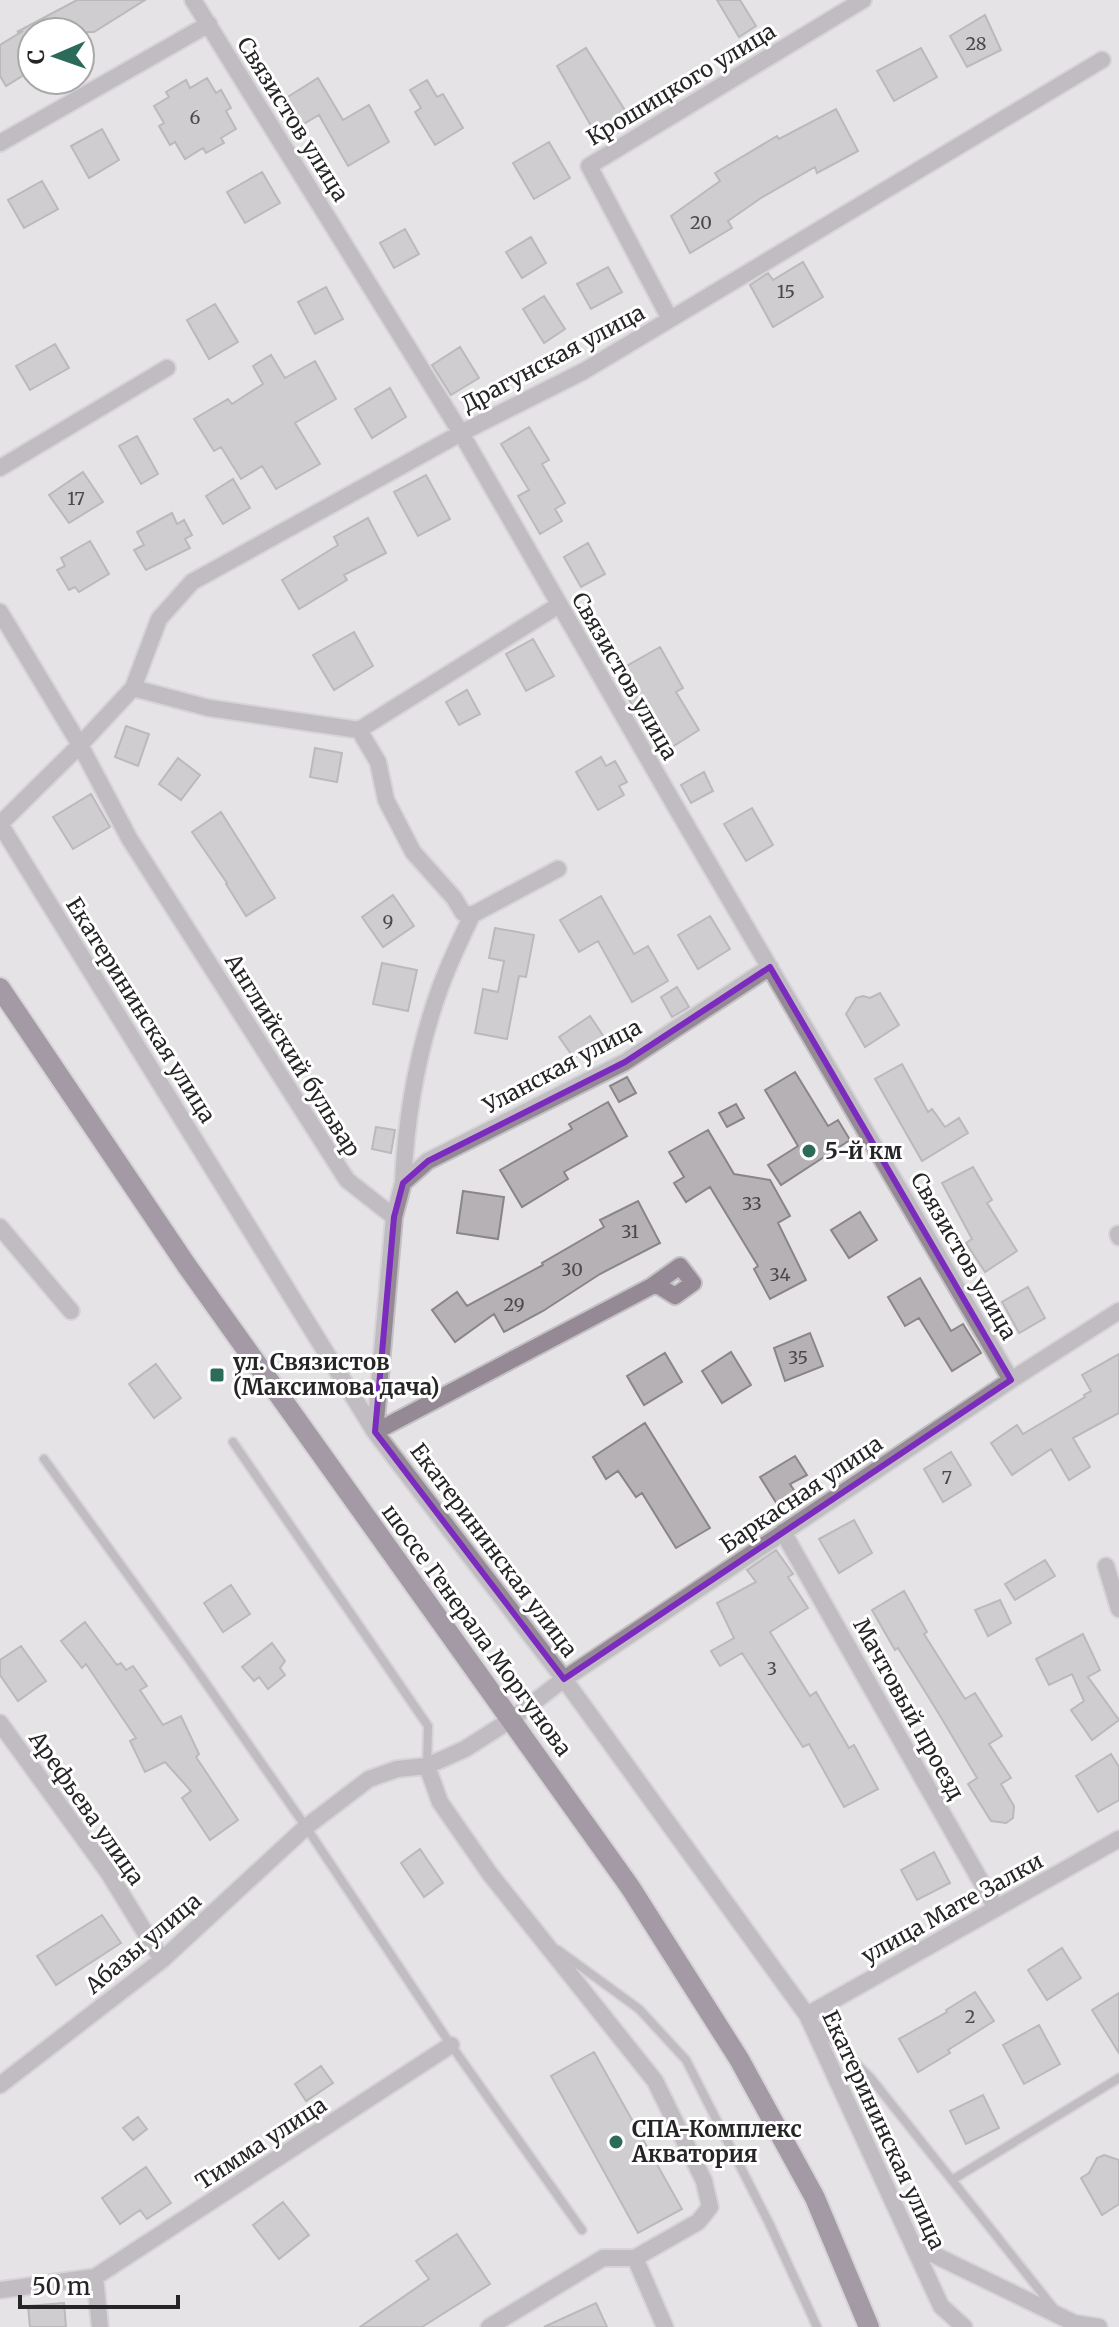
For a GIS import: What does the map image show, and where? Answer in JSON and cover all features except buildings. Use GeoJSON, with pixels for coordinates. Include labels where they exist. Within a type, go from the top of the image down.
{"type":"FeatureCollection","features":[{"type":"Feature","properties":{"kind":"main road","name":"шоссе Генерала Моргунова"},"geometry":{"type":"LineString","coordinates":[[0,988],[187,1266],[630,1887],[739,2059],[815,2198],[869,2327]]}},
{"type":"Feature","properties":{"kind":"street","name":"Связистов улица"},"geometry":{"type":"LineString","coordinates":[[193,0],[461,433],[1011,1380]]}},
{"type":"Feature","properties":{"kind":"street","name":"Крошицкого улица"},"geometry":{"type":"LineString","coordinates":[[670,319],[589,166],[863,0]]}},
{"type":"Feature","properties":{"kind":"street"},"geometry":{"type":"LineString","coordinates":[[0,143],[209,24]]}},
{"type":"Feature","properties":{"kind":"street","name":"Драгунская улица"},"geometry":{"type":"LineString","coordinates":[[0,824],[133,688],[159,619],[192,582],[461,433],[584,371],[1102,60]]}},
{"type":"Feature","properties":{"kind":"street"},"geometry":{"type":"LineString","coordinates":[[0,468],[167,368]]}},
{"type":"Feature","properties":{"kind":"street"},"geometry":{"type":"LineString","coordinates":[[133,688],[209,708],[359,730],[559,605]]}},
{"type":"Feature","properties":{"kind":"street","name":"Английский бульвар"},"geometry":{"type":"LineString","coordinates":[[0,612],[80,745],[129,838],[347,1180],[394,1217]]}},
{"type":"Feature","properties":{"kind":"street"},"geometry":{"type":"LineString","coordinates":[[359,730],[378,762],[386,800],[413,852],[454,898],[463,913],[472,915]]}},
{"type":"Feature","properties":{"kind":"street","name":"Екатерининская улица"},"geometry":{"type":"LineString","coordinates":[[0,824],[375,1432],[564,1679],[807,2015],[941,2306],[964,2327]]}},
{"type":"Feature","properties":{"kind":"street"},"geometry":{"type":"LineString","coordinates":[[375,1432],[394,1217],[403,1183],[405,1145],[431,1015],[440,986],[472,915],[558,869]]}},
{"type":"Feature","properties":{"kind":"street","name":"Уланская улица"},"geometry":{"type":"LineString","coordinates":[[403,1183],[428,1161],[625,1062],[770,967]]}},
{"type":"Feature","properties":{"kind":"street"},"geometry":{"type":"LineString","coordinates":[[0,1227],[71,1311]]}},
{"type":"Feature","properties":{"kind":"street"},"geometry":{"type":"LineString","coordinates":[[375,1432],[652,1286]]}},
{"type":"Feature","properties":{"kind":"street","name":"Баркасная улица"},"geometry":{"type":"LineString","coordinates":[[427,1766],[465,1749],[512,1719],[564,1679],[1119,1311]]}},
{"type":"Feature","properties":{"kind":"street","name":"Мачтовый проезд"},"geometry":{"type":"LineString","coordinates":[[783,1532],[996,1908]]}},
{"type":"Feature","properties":{"kind":"street"},"geometry":{"type":"LineString","coordinates":[[1106,1566],[1119,1609]]}},
{"type":"Feature","properties":{"kind":"street","name":"Арефьева улица"},"geometry":{"type":"LineString","coordinates":[[0,1723],[108,1872],[162,1960]]}},
{"type":"Feature","properties":{"kind":"street"},"geometry":{"type":"LineString","coordinates":[[427,1766],[440,1802],[537,1936],[655,2081],[704,2181],[710,2207],[698,2222],[635,2258],[603,2258],[489,2327]]}},
{"type":"Feature","properties":{"kind":"street","name":"Абазы улица"},"geometry":{"type":"LineString","coordinates":[[0,2085],[162,1960],[306,1827],[369,1779],[397,1769],[427,1766]]}},
{"type":"Feature","properties":{"kind":"street","name":"улица Мате Залки"},"geometry":{"type":"LineString","coordinates":[[807,2015],[1119,1839]]}},
{"type":"Feature","properties":{"kind":"street","name":"Тимма улица"},"geometry":{"type":"LineString","coordinates":[[0,2290],[95,2277],[451,2045]]}},
{"type":"Feature","properties":{"kind":"street"},"geometry":{"type":"LineString","coordinates":[[914,2245],[1074,2323],[1099,2327]]}},
{"type":"Feature","properties":{"kind":"street"},"geometry":{"type":"LineString","coordinates":[[635,2258],[665,2327]]}},
{"type":"Feature","properties":{"kind":"street"},"geometry":{"type":"LineString","coordinates":[[95,2277],[100,2327]]}},
{"type":"Feature","properties":{"kind":"lane"},"geometry":{"type":"LineString","coordinates":[[233,1442],[428,1726],[427,1766]]}},
{"type":"Feature","properties":{"kind":"lane"},"geometry":{"type":"LineString","coordinates":[[44,1459],[191,1662],[306,1827],[451,2045],[582,2230]]}},
{"type":"Feature","properties":{"kind":"lane"},"geometry":{"type":"LineString","coordinates":[[537,1936],[639,2009],[686,2060],[769,2223],[817,2327]]}},
{"type":"Feature","properties":{"kind":"lane"},"geometry":{"type":"LineString","coordinates":[[807,2015],[870,2077],[1062,2317]]}},
{"type":"Feature","properties":{"kind":"lane"},"geometry":{"type":"LineString","coordinates":[[952,2180],[1119,2078]]}},
{"type":"Feature","properties":{"kind":"highlighted area"},"geometry":{"type":"Polygon","coordinates":[[[770,967],[1011,1380],[564,1679],[375,1432],[394,1217],[403,1183],[428,1161],[625,1062],[770,967]]]}},
{"type":"Feature","properties":{"kind":"place","name":"5-й км"},"geometry":{"type":"Point","coordinates":[809,1151]}},
{"type":"Feature","properties":{"kind":"place","name":"ул. Связистов (Максимова дача)"},"geometry":{"type":"Point","coordinates":[217,1375]}},
{"type":"Feature","properties":{"kind":"place","name":"СПА-Комплекс Акватория"},"geometry":{"type":"Point","coordinates":[616,2142]}}]}
